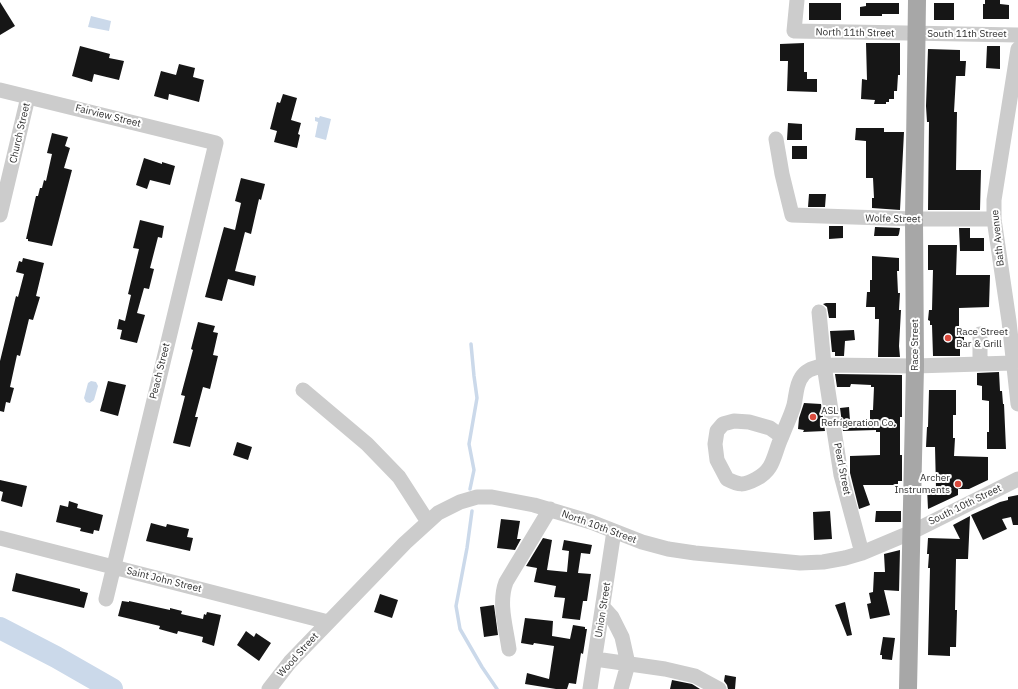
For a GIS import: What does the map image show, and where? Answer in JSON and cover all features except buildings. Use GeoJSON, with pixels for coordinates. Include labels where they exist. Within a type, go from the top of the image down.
{"type":"FeatureCollection","features":[{"type":"Feature","properties":{"kind":"main road","name":"Race Street"},"geometry":{"type":"LineString","coordinates":[[908,689],[915,366],[914,219],[917,0]]}},
{"type":"Feature","properties":{"kind":"street","name":"North 11th Street"},"geometry":{"type":"LineString","coordinates":[[797,0],[794,31],[917,34]]}},
{"type":"Feature","properties":{"kind":"street","name":"South 11th Street"},"geometry":{"type":"LineString","coordinates":[[917,34],[1018,35]]}},
{"type":"Feature","properties":{"kind":"street","name":"Bath Avenue"},"geometry":{"type":"LineString","coordinates":[[1018,49],[996,185],[994,219],[1018,404]]}},
{"type":"Feature","properties":{"kind":"street","name":"Fairview Street"},"geometry":{"type":"LineString","coordinates":[[0,90],[216,143]]}},
{"type":"Feature","properties":{"kind":"street","name":"Church Street"},"geometry":{"type":"LineString","coordinates":[[0,216],[28,96]]}},
{"type":"Feature","properties":{"kind":"street","name":"Wolfe Street"},"geometry":{"type":"LineString","coordinates":[[776,139],[782,174],[792,216],[994,219]]}},
{"type":"Feature","properties":{"kind":"street","name":"Peach Street"},"geometry":{"type":"LineString","coordinates":[[106,599],[216,143]]}},
{"type":"Feature","properties":{"kind":"street","name":"Pearl Street"},"geometry":{"type":"LineString","coordinates":[[819,312],[824,365],[841,475],[862,553]]}},
{"type":"Feature","properties":{"kind":"street"},"geometry":{"type":"LineString","coordinates":[[980,334],[980,364]]}},
{"type":"Feature","properties":{"kind":"street"},"geometry":{"type":"LineString","coordinates":[[781,436],[770,428],[749,422],[734,421],[723,424],[717,431],[715,444],[717,460],[727,479],[740,485],[749,483],[764,475],[770,467],[790,416],[799,379],[805,372],[824,365],[915,366],[1013,363]]}},
{"type":"Feature","properties":{"kind":"street"},"geometry":{"type":"LineString","coordinates":[[303,390],[367,444],[399,477],[428,522]]}},
{"type":"Feature","properties":{"kind":"street","name":"South 10th Street"},"geometry":{"type":"LineString","coordinates":[[912,532],[1018,479]]}},
{"type":"Feature","properties":{"kind":"street","name":"North 10th Street"},"geometry":{"type":"LineString","coordinates":[[328,622],[405,543],[428,522],[444,509],[477,497],[503,498],[550,509],[642,542],[668,549],[800,563],[823,562],[846,558],[862,553],[912,532]]}},
{"type":"Feature","properties":{"kind":"street"},"geometry":{"type":"LineString","coordinates":[[509,649],[502,600],[503,591],[506,582],[550,509]]}},
{"type":"Feature","properties":{"kind":"street","name":"Union Street"},"geometry":{"type":"LineString","coordinates":[[590,689],[614,531]]}},
{"type":"Feature","properties":{"kind":"street","name":"Saint John Street"},"geometry":{"type":"LineString","coordinates":[[0,538],[328,622]]}},
{"type":"Feature","properties":{"kind":"street"},"geometry":{"type":"LineString","coordinates":[[603,607],[612,617],[622,637],[628,664],[621,689]]}},
{"type":"Feature","properties":{"kind":"street","name":"Wood Street"},"geometry":{"type":"LineString","coordinates":[[269,689],[290,662],[328,622]]}},
{"type":"Feature","properties":{"kind":"street"},"geometry":{"type":"LineString","coordinates":[[595,659],[695,676],[719,689]]}},
{"type":"Feature","properties":{"kind":"water"},"geometry":{"type":"Polygon","coordinates":[[[91,16],[111,21],[109,31],[88,27],[91,16]]]}},
{"type":"Feature","properties":{"kind":"water"},"geometry":{"type":"Polygon","coordinates":[[[320,116],[331,119],[326,140],[315,137],[318,122],[315,121],[315,117],[319,118],[320,116]]]}},
{"type":"Feature","properties":{"kind":"water"},"geometry":{"type":"Polygon","coordinates":[[[91,381],[96,382],[98,386],[94,400],[90,403],[86,402],[84,398],[88,383],[91,381]]]}},
{"type":"Feature","properties":{"kind":"waterway"},"geometry":{"type":"LineString","coordinates":[[470,489],[474,470],[469,444],[477,398],[471,344]]}},
{"type":"Feature","properties":{"kind":"waterway"},"geometry":{"type":"LineString","coordinates":[[472,511],[467,548],[456,606],[460,629],[482,667],[497,689]]}},
{"type":"Feature","properties":{"kind":"waterway"},"geometry":{"type":"LineString","coordinates":[[0,628],[56,657],[112,689]]}},
{"type":"Feature","properties":{"kind":"place","name":"Race Street Bar & Grill"},"geometry":{"type":"Point","coordinates":[948,338]}},
{"type":"Feature","properties":{"kind":"place","name":"ASL Refrigeration Co."},"geometry":{"type":"Point","coordinates":[813,417]}},
{"type":"Feature","properties":{"kind":"place","name":"Archer Instruments"},"geometry":{"type":"Point","coordinates":[958,484]}}]}
